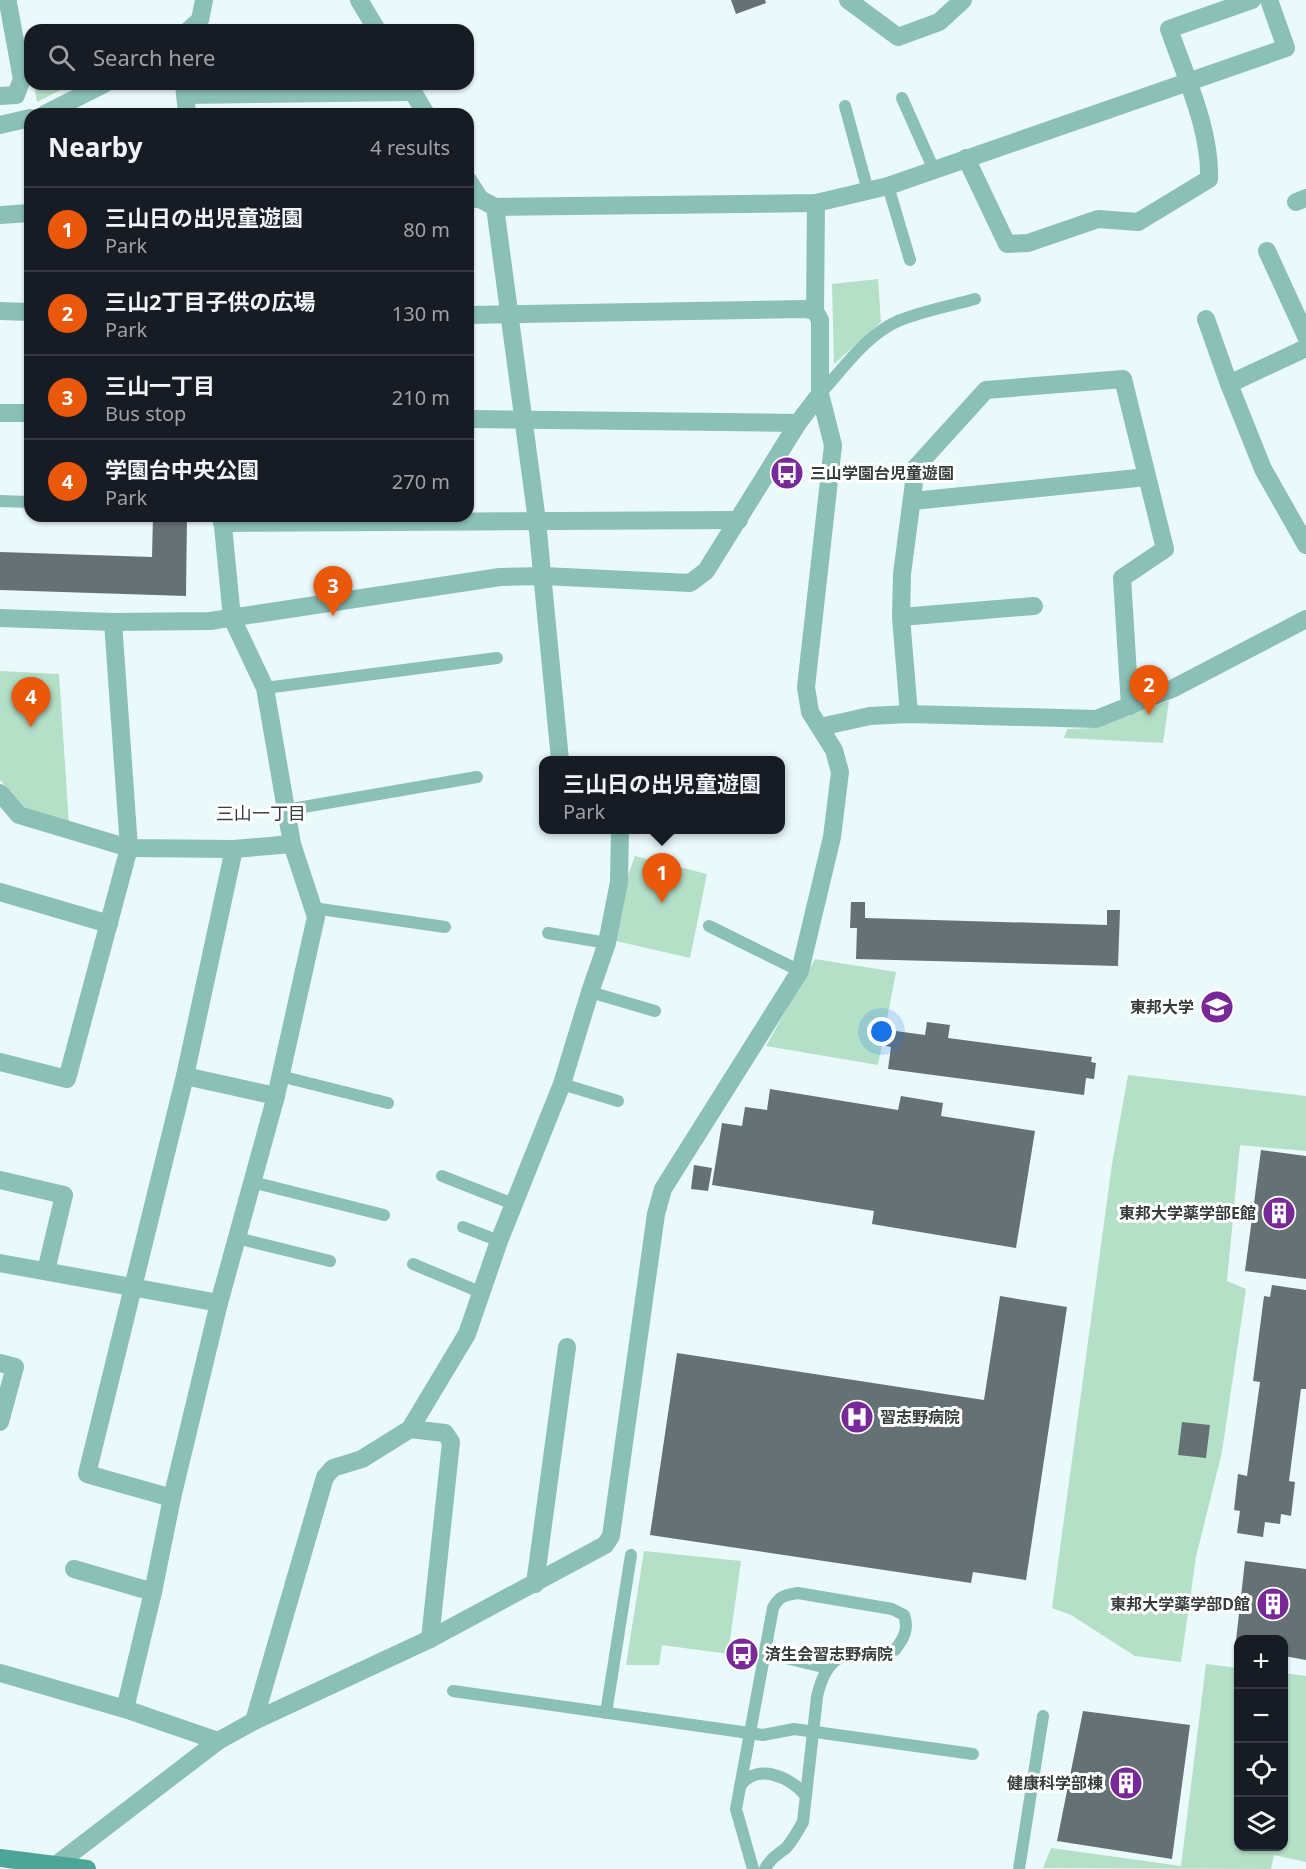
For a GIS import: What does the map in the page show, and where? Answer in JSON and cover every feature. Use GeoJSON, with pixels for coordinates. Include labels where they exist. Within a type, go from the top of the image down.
{"type":"FeatureCollection","features":[{"type":"Feature","properties":{"kind":"street"},"geometry":{"type":"LineString","coordinates":[[196,24],[200,20],[205,0]]}},
{"type":"Feature","properties":{"kind":"street"},"geometry":{"type":"LineString","coordinates":[[359,0],[373,24]]}},
{"type":"Feature","properties":{"kind":"street"},"geometry":{"type":"LineString","coordinates":[[848,0],[898,38],[939,22],[963,0]]}},
{"type":"Feature","properties":{"kind":"street"},"geometry":{"type":"LineString","coordinates":[[966,158],[1007,244],[1028,243],[1098,219],[1138,222],[1209,179],[1210,160],[1206,139],[1169,29],[1252,0]]}},
{"type":"Feature","properties":{"kind":"street"},"geometry":{"type":"LineString","coordinates":[[561,756],[537,521],[508,314],[481,202],[816,203],[888,186],[1286,48],[1269,0]]}},
{"type":"Feature","properties":{"kind":"street"},"geometry":{"type":"LineString","coordinates":[[0,96],[16,95],[22,79],[10,2]]}},
{"type":"Feature","properties":{"kind":"street"},"geometry":{"type":"LineString","coordinates":[[57,108],[92,90]]}},
{"type":"Feature","properties":{"kind":"street"},"geometry":{"type":"LineString","coordinates":[[184,90],[186,108]]}},
{"type":"Feature","properties":{"kind":"street"},"geometry":{"type":"LineString","coordinates":[[411,90],[422,108]]}},
{"type":"Feature","properties":{"kind":"street"},"geometry":{"type":"LineString","coordinates":[[0,124],[24,119]]}},
{"type":"Feature","properties":{"kind":"street"},"geometry":{"type":"LineString","coordinates":[[56,1865],[218,1741],[254,1721],[430,1639],[536,1584],[604,1545],[611,1536],[656,1214],[663,1189],[800,971],[832,837],[840,772],[834,750],[810,712],[806,687],[833,445],[820,394],[820,320],[815,311],[816,203]]}},
{"type":"Feature","properties":{"kind":"street"},"geometry":{"type":"LineString","coordinates":[[0,215],[24,213]]}},
{"type":"Feature","properties":{"kind":"street"},"geometry":{"type":"LineString","coordinates":[[1267,251],[1306,336]]}},
{"type":"Feature","properties":{"kind":"street"},"geometry":{"type":"LineString","coordinates":[[474,315],[804,309],[815,311]]}},
{"type":"Feature","properties":{"kind":"street"},"geometry":{"type":"LineString","coordinates":[[0,311],[24,312]]}},
{"type":"Feature","properties":{"kind":"street"},"geometry":{"type":"LineString","coordinates":[[1206,319],[1263,469],[1306,545]]}},
{"type":"Feature","properties":{"kind":"street"},"geometry":{"type":"LineString","coordinates":[[1229,384],[1306,348]]}},
{"type":"Feature","properties":{"kind":"street"},"geometry":{"type":"LineString","coordinates":[[909,714],[902,617],[902,574],[916,467],[986,390],[1123,379],[1165,549],[1122,578],[1130,706]]}},
{"type":"Feature","properties":{"kind":"street"},"geometry":{"type":"LineString","coordinates":[[0,618],[113,622],[210,621],[500,577],[543,576],[690,583],[706,571],[798,423],[820,394]]}},
{"type":"Feature","properties":{"kind":"street"},"geometry":{"type":"LineString","coordinates":[[0,413],[24,413]]}},
{"type":"Feature","properties":{"kind":"street"},"geometry":{"type":"LineString","coordinates":[[474,419],[798,423]]}},
{"type":"Feature","properties":{"kind":"street"},"geometry":{"type":"LineString","coordinates":[[913,501],[1147,477]]}},
{"type":"Feature","properties":{"kind":"street"},"geometry":{"type":"LineString","coordinates":[[474,521],[739,520]]}},
{"type":"Feature","properties":{"kind":"street"},"geometry":{"type":"LineString","coordinates":[[125,1709],[153,1592],[172,1498],[219,1303],[276,1096],[316,917],[292,844],[265,688],[232,618],[222,522]]}},
{"type":"Feature","properties":{"kind":"street"},"geometry":{"type":"LineString","coordinates":[[902,617],[1034,606]]}},
{"type":"Feature","properties":{"kind":"street"},"geometry":{"type":"LineString","coordinates":[[820,727],[870,716],[909,714],[1096,719],[1172,689],[1306,619]]}},
{"type":"Feature","properties":{"kind":"street"},"geometry":{"type":"LineString","coordinates":[[0,1062],[67,1078],[129,848],[113,622]]}},
{"type":"Feature","properties":{"kind":"street"},"geometry":{"type":"LineString","coordinates":[[0,793],[19,815],[129,848],[234,849],[292,844]]}},
{"type":"Feature","properties":{"kind":"street"},"geometry":{"type":"LineString","coordinates":[[254,1721],[325,1477],[333,1468],[362,1459],[410,1429],[467,1334],[513,1204],[562,1084],[607,943],[619,882],[620,834]]}},
{"type":"Feature","properties":{"kind":"street"},"geometry":{"type":"LineString","coordinates":[[172,1498],[87,1474],[185,1076],[234,849]]}},
{"type":"Feature","properties":{"kind":"street"},"geometry":{"type":"LineString","coordinates":[[0,892],[109,924]]}},
{"type":"Feature","properties":{"kind":"street"},"geometry":{"type":"LineString","coordinates":[[185,1076],[276,1096]]}},
{"type":"Feature","properties":{"kind":"street"},"geometry":{"type":"LineString","coordinates":[[0,1180],[64,1195],[46,1271]]}},
{"type":"Feature","properties":{"kind":"street"},"geometry":{"type":"LineString","coordinates":[[0,1263],[219,1303]]}},
{"type":"Feature","properties":{"kind":"street"},"geometry":{"type":"LineString","coordinates":[[536,1584],[567,1347]]}},
{"type":"Feature","properties":{"kind":"street"},"geometry":{"type":"LineString","coordinates":[[0,1363],[15,1367],[0,1422]]}},
{"type":"Feature","properties":{"kind":"street"},"geometry":{"type":"LineString","coordinates":[[410,1429],[446,1433],[451,1442],[430,1639]]}},
{"type":"Feature","properties":{"kind":"street"},"geometry":{"type":"LineString","coordinates":[[74,1569],[153,1592]]}},
{"type":"Feature","properties":{"kind":"street"},"geometry":{"type":"LineString","coordinates":[[0,1673],[125,1709],[218,1741]]}},
{"type":"Feature","properties":{"kind":"street"},"geometry":{"type":"LineString","coordinates":[[0,1858],[87,1869]]}},
{"type":"Feature","properties":{"kind":"lane"},"geometry":{"type":"LineString","coordinates":[[902,98],[934,170]]}},
{"type":"Feature","properties":{"kind":"lane"},"geometry":{"type":"LineString","coordinates":[[845,106],[868,191]]}},
{"type":"Feature","properties":{"kind":"lane"},"geometry":{"type":"LineString","coordinates":[[888,186],[910,260]]}},
{"type":"Feature","properties":{"kind":"lane"},"geometry":{"type":"LineString","coordinates":[[820,394],[865,345],[887,327],[975,299]]}},
{"type":"Feature","properties":{"kind":"lane"},"geometry":{"type":"LineString","coordinates":[[0,501],[24,502]]}},
{"type":"Feature","properties":{"kind":"lane"},"geometry":{"type":"LineString","coordinates":[[265,688],[497,658]]}},
{"type":"Feature","properties":{"kind":"lane"},"geometry":{"type":"LineString","coordinates":[[286,810],[477,777]]}},
{"type":"Feature","properties":{"kind":"lane"},"geometry":{"type":"LineString","coordinates":[[313,908],[445,927]]}},
{"type":"Feature","properties":{"kind":"lane"},"geometry":{"type":"LineString","coordinates":[[709,926],[800,971]]}},
{"type":"Feature","properties":{"kind":"lane"},"geometry":{"type":"LineString","coordinates":[[548,933],[607,943]]}},
{"type":"Feature","properties":{"kind":"lane"},"geometry":{"type":"LineString","coordinates":[[590,992],[655,1011]]}},
{"type":"Feature","properties":{"kind":"lane"},"geometry":{"type":"LineString","coordinates":[[280,1076],[388,1103]]}},
{"type":"Feature","properties":{"kind":"lane"},"geometry":{"type":"LineString","coordinates":[[562,1084],[618,1101]]}},
{"type":"Feature","properties":{"kind":"lane"},"geometry":{"type":"LineString","coordinates":[[442,1176],[513,1204]]}},
{"type":"Feature","properties":{"kind":"lane"},"geometry":{"type":"LineString","coordinates":[[252,1182],[384,1215]]}},
{"type":"Feature","properties":{"kind":"lane"},"geometry":{"type":"LineString","coordinates":[[463,1227],[499,1241]]}},
{"type":"Feature","properties":{"kind":"lane"},"geometry":{"type":"LineString","coordinates":[[237,1238],[330,1261]]}},
{"type":"Feature","properties":{"kind":"lane"},"geometry":{"type":"LineString","coordinates":[[413,1264],[480,1292]]}},
{"type":"Feature","properties":{"kind":"lane"},"geometry":{"type":"LineString","coordinates":[[606,1713],[632,1555]]}},
{"type":"Feature","properties":{"kind":"lane"},"geometry":{"type":"LineString","coordinates":[[753,1869],[735,1809],[773,1608],[778,1599],[798,1593],[892,1609],[904,1615],[907,1624],[904,1638],[895,1650],[852,1652],[837,1659],[827,1668],[820,1682],[802,1822],[794,1838],[770,1860],[765,1869]]}},
{"type":"Feature","properties":{"kind":"lane"},"geometry":{"type":"LineString","coordinates":[[765,1653],[827,1668]]}},
{"type":"Feature","properties":{"kind":"lane"},"geometry":{"type":"LineString","coordinates":[[453,1691],[763,1735],[787,1729],[813,1731],[973,1754]]}},
{"type":"Feature","properties":{"kind":"lane"},"geometry":{"type":"LineString","coordinates":[[1019,1869],[1043,1716]]}},
{"type":"Feature","properties":{"kind":"lane"},"geometry":{"type":"LineString","coordinates":[[739,1787],[745,1779],[755,1775],[779,1775],[797,1785],[806,1796]]}},
{"type":"Feature","properties":{"kind":"green space"},"geometry":{"type":"Polygon","coordinates":[[[35,90],[60,90],[37,102],[35,90]]]}},
{"type":"Feature","properties":{"kind":"green space"},"geometry":{"type":"Polygon","coordinates":[[[878,279],[881,322],[834,364],[832,284],[878,279]]]}},
{"type":"Feature","properties":{"kind":"green space"},"geometry":{"type":"Polygon","coordinates":[[[0,671],[59,674],[69,824],[27,810],[0,780],[0,671]]]}},
{"type":"Feature","properties":{"kind":"green space"},"geometry":{"type":"Polygon","coordinates":[[[1169,701],[1163,743],[1064,738],[1067,729],[1095,728],[1169,701]]]}},
{"type":"Feature","properties":{"kind":"green space"},"geometry":{"type":"Polygon","coordinates":[[[635,856],[707,874],[690,958],[616,941],[626,881],[635,856]]]}},
{"type":"Feature","properties":{"kind":"green space"},"geometry":{"type":"Polygon","coordinates":[[[815,959],[896,972],[878,1065],[766,1046],[815,959]]]}},
{"type":"Feature","properties":{"kind":"green space"},"geometry":{"type":"Polygon","coordinates":[[[1128,1075],[1306,1096],[1306,1151],[1240,1145],[1227,1281],[1246,1289],[1222,1452],[1196,1557],[1181,1662],[1135,1656],[1071,1615],[1052,1608],[1112,1164],[1128,1075]]]}},
{"type":"Feature","properties":{"kind":"green space"},"geometry":{"type":"Polygon","coordinates":[[[644,1551],[741,1561],[728,1654],[662,1645],[659,1665],[626,1665],[644,1551]]]}},
{"type":"Feature","properties":{"kind":"green space"},"geometry":{"type":"Polygon","coordinates":[[[1206,1664],[1234,1668],[1234,1851],[1288,1851],[1288,1674],[1306,1676],[1306,1862],[1274,1855],[1271,1869],[1043,1868],[1051,1848],[1181,1866],[1206,1664]]]}},
{"type":"Feature","properties":{"kind":"building"},"geometry":{"type":"Polygon","coordinates":[[[731,0],[765,0],[766,3],[736,14],[731,0]]]}},
{"type":"Feature","properties":{"kind":"building"},"geometry":{"type":"Polygon","coordinates":[[[153,522],[187,522],[186,596],[0,590],[0,552],[152,557],[153,522]]]}},
{"type":"Feature","properties":{"kind":"building"},"geometry":{"type":"Polygon","coordinates":[[[851,902],[865,902],[865,918],[1107,925],[1107,910],[1120,910],[1118,966],[856,959],[857,928],[850,928],[851,902]]]}},
{"type":"Feature","properties":{"kind":"building"},"geometry":{"type":"Polygon","coordinates":[[[927,1022],[950,1025],[948,1038],[1092,1057],[1091,1062],[1096,1063],[1094,1079],[1086,1078],[1084,1095],[888,1069],[891,1047],[886,1046],[888,1030],[925,1035],[927,1022]]]}},
{"type":"Feature","properties":{"kind":"building"},"geometry":{"type":"Polygon","coordinates":[[[770,1089],[898,1110],[901,1096],[943,1103],[941,1116],[1035,1131],[1016,1248],[872,1224],[874,1211],[712,1185],[722,1123],[742,1126],[745,1107],[767,1110],[770,1089]]]}},
{"type":"Feature","properties":{"kind":"building","name":"東邦大学薬学部E館"},"geometry":{"type":"Polygon","coordinates":[[[1261,1150],[1306,1156],[1306,1279],[1245,1271],[1261,1150]]]}},
{"type":"Feature","properties":{"kind":"building"},"geometry":{"type":"Polygon","coordinates":[[[694,1165],[712,1168],[708,1191],[691,1189],[694,1165]]]}},
{"type":"Feature","properties":{"kind":"building"},"geometry":{"type":"Polygon","coordinates":[[[1272,1285],[1306,1290],[1306,1389],[1301,1389],[1289,1481],[1295,1482],[1291,1516],[1281,1514],[1280,1524],[1265,1522],[1263,1537],[1237,1533],[1240,1511],[1234,1510],[1238,1474],[1247,1476],[1260,1382],[1253,1381],[1264,1296],[1270,1297],[1272,1285]]]}},
{"type":"Feature","properties":{"kind":"building"},"geometry":{"type":"Polygon","coordinates":[[[1000,1296],[1067,1307],[1026,1580],[973,1572],[971,1583],[650,1535],[677,1353],[984,1400],[1000,1296]]]}},
{"type":"Feature","properties":{"kind":"building"},"geometry":{"type":"Polygon","coordinates":[[[1182,1422],[1210,1425],[1206,1458],[1178,1455],[1182,1422]]]}},
{"type":"Feature","properties":{"kind":"building","name":"東邦大学薬学部D館"},"geometry":{"type":"Polygon","coordinates":[[[1245,1561],[1306,1569],[1306,1660],[1288,1657],[1288,1635],[1237,1635],[1245,1561]]]}},
{"type":"Feature","properties":{"kind":"building","name":"健康科学部棟"},"geometry":{"type":"Polygon","coordinates":[[[1083,1711],[1190,1725],[1172,1859],[1057,1841],[1083,1711]]]}},
{"type":"Feature","properties":{"kind":"place","name":"三山学園台児童遊園"},"geometry":{"type":"Point","coordinates":[787,473]}},
{"type":"Feature","properties":{"kind":"place","name":"三山一丁目"},"geometry":{"type":"Point","coordinates":[333,616]}},
{"type":"Feature","properties":{"kind":"place","name":"三山2丁目子供の広場"},"geometry":{"type":"Point","coordinates":[1149,715]}},
{"type":"Feature","properties":{"kind":"place","name":"学園台中央公園"},"geometry":{"type":"Point","coordinates":[31,727]}},
{"type":"Feature","properties":{"kind":"place","name":"三山日の出児童遊園"},"geometry":{"type":"Point","coordinates":[662,903]}},
{"type":"Feature","properties":{"kind":"place","name":"東邦大学"},"geometry":{"type":"Point","coordinates":[1217,1007]}},
{"type":"Feature","properties":{"kind":"place","name":"東邦大学薬学部E館"},"geometry":{"type":"Point","coordinates":[1279,1213]}},
{"type":"Feature","properties":{"kind":"place","name":"習志野病院"},"geometry":{"type":"Point","coordinates":[857,1417]}},
{"type":"Feature","properties":{"kind":"place","name":"東邦大学薬学部D館"},"geometry":{"type":"Point","coordinates":[1273,1604]}},
{"type":"Feature","properties":{"kind":"place","name":"済生会習志野病院"},"geometry":{"type":"Point","coordinates":[742,1654]}},
{"type":"Feature","properties":{"kind":"place","name":"健康科学部棟"},"geometry":{"type":"Point","coordinates":[1126,1783]}},
{"type":"Feature","properties":{"kind":"district","name":"三山一丁目"},"geometry":{"type":"Point","coordinates":[261,813]}}]}
